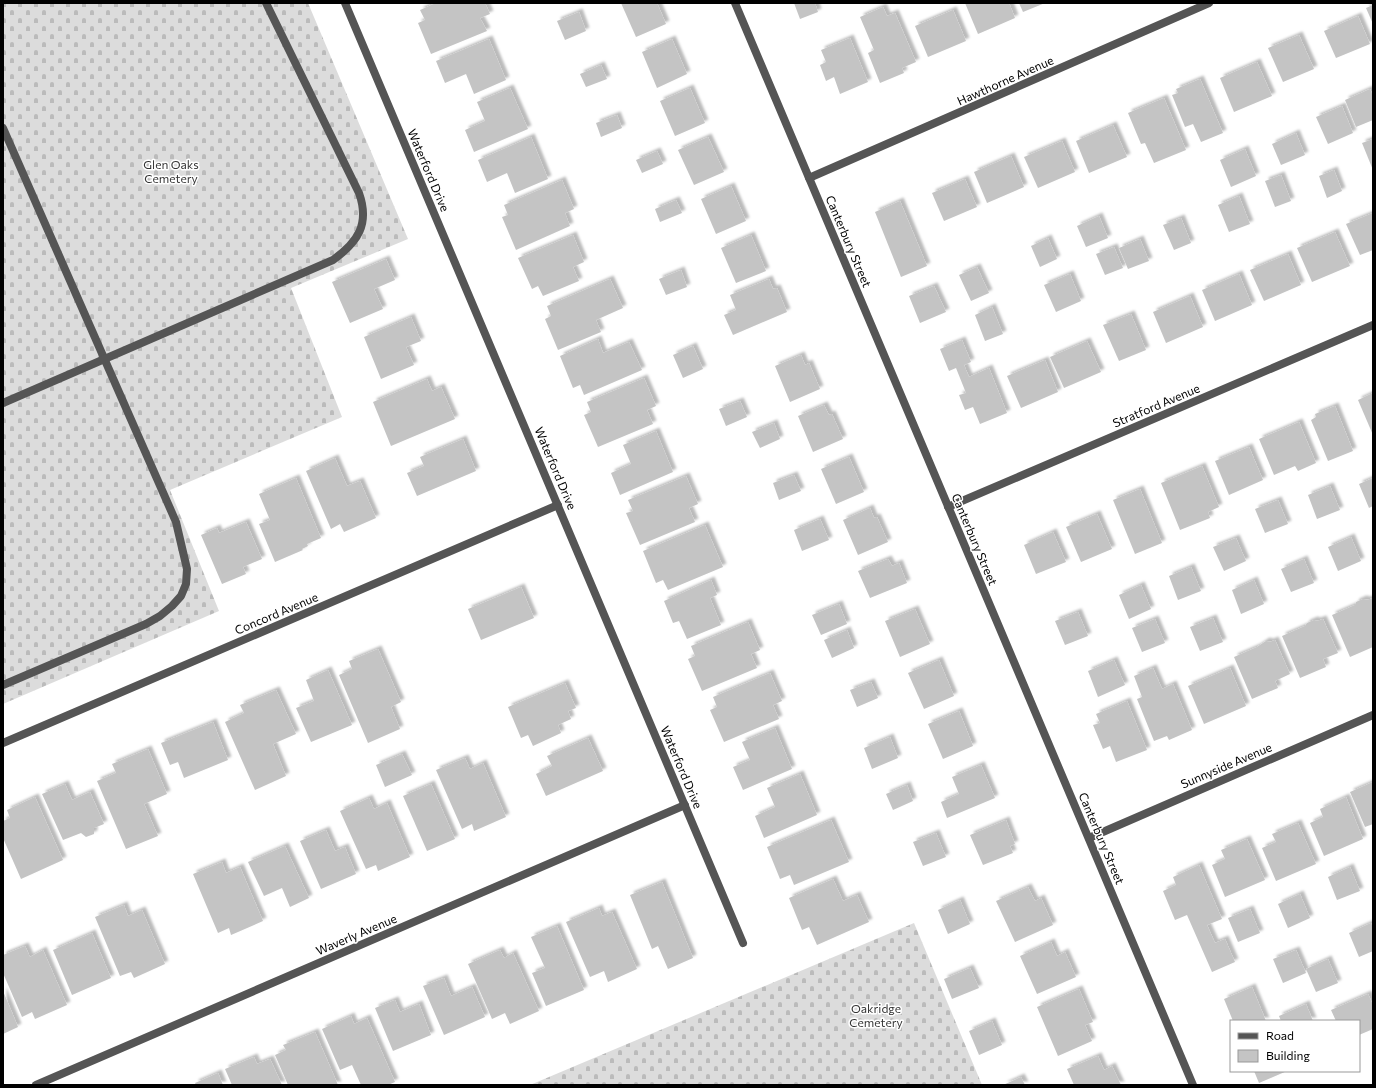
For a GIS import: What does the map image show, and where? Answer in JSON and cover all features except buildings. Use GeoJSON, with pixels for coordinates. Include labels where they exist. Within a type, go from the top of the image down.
{"type":"FeatureCollection","features":[{"type":"Feature","properties":{"kind":"street"},"geometry":{"type":"LineString","coordinates":[[3,403],[333,260],[350,247],[359,232],[363,220],[364,207],[360,193],[266,3]]}},
{"type":"Feature","properties":{"kind":"street","name":"Waterford Drive"},"geometry":{"type":"LineString","coordinates":[[345,3],[743,943]]}},
{"type":"Feature","properties":{"kind":"street","name":"Canterbury Street"},"geometry":{"type":"LineString","coordinates":[[735,3],[1193,1085]]}},
{"type":"Feature","properties":{"kind":"street","name":"Hawthorne Avenue"},"geometry":{"type":"LineString","coordinates":[[809,178],[1209,3]]}},
{"type":"Feature","properties":{"kind":"street"},"geometry":{"type":"LineString","coordinates":[[3,128],[176,522],[187,569],[186,584],[181,596],[160,616],[3,685]]}},
{"type":"Feature","properties":{"kind":"street","name":"Stratford Avenue"},"geometry":{"type":"LineString","coordinates":[[948,506],[1373,325]]}},
{"type":"Feature","properties":{"kind":"street","name":"Concord Avenue"},"geometry":{"type":"LineString","coordinates":[[3,743],[558,505]]}},
{"type":"Feature","properties":{"kind":"street","name":"Sunnyside Avenue"},"geometry":{"type":"LineString","coordinates":[[1089,838],[1373,715]]}},
{"type":"Feature","properties":{"kind":"street","name":"Waverly Avenue"},"geometry":{"type":"LineString","coordinates":[[36,1085],[685,806]]}},
{"type":"Feature","properties":{"kind":"green space","name":"Glen Oaks Cemetery"},"geometry":{"type":"Polygon","coordinates":[[[3,3],[308,3],[408,239],[291,288],[342,417],[170,490],[219,611],[3,704],[3,3]]]}},
{"type":"Feature","properties":{"kind":"green space","name":"Oakridge Cemetery"},"geometry":{"type":"Polygon","coordinates":[[[914,923],[982,1085],[530,1085],[914,923]]]}}]}
